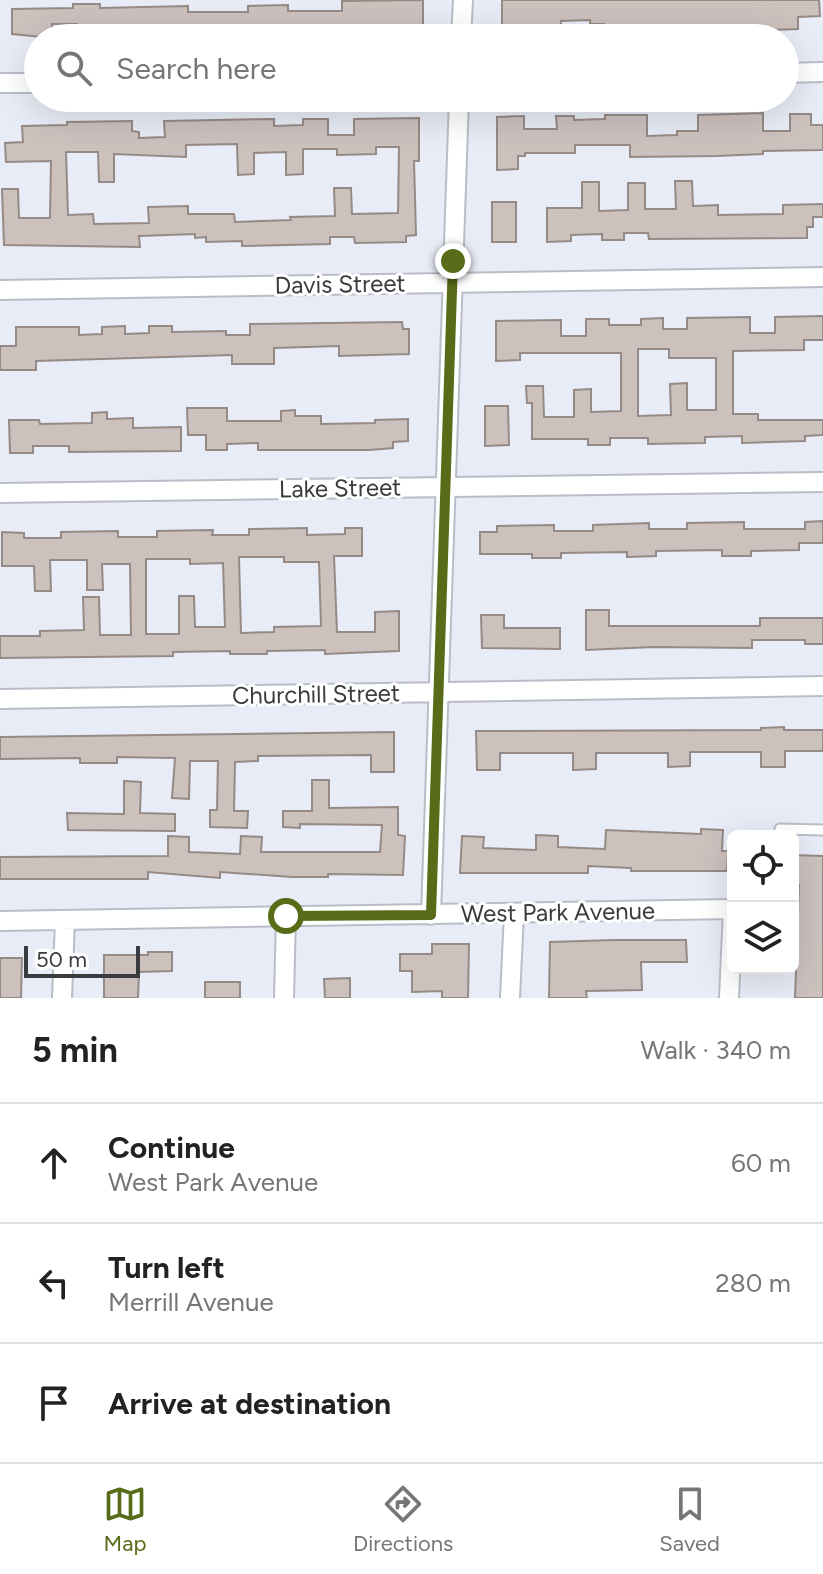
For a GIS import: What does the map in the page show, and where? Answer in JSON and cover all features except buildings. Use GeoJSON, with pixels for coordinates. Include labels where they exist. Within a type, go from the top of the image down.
{"type":"FeatureCollection","features":[{"type":"Feature","properties":{"kind":"street"},"geometry":{"type":"LineString","coordinates":[[462,24],[463,0]]}},
{"type":"Feature","properties":{"kind":"street"},"geometry":{"type":"LineString","coordinates":[[799,73],[823,72]]}},
{"type":"Feature","properties":{"kind":"street"},"geometry":{"type":"LineString","coordinates":[[0,83],[24,83]]}},
{"type":"Feature","properties":{"kind":"street"},"geometry":{"type":"LineString","coordinates":[[431,915],[458,112]]}},
{"type":"Feature","properties":{"kind":"street","name":"Davis Street"},"geometry":{"type":"LineString","coordinates":[[0,290],[823,277]]}},
{"type":"Feature","properties":{"kind":"street","name":"Lake Street"},"geometry":{"type":"LineString","coordinates":[[0,493],[823,482]]}},
{"type":"Feature","properties":{"kind":"street","name":"Churchill Street"},"geometry":{"type":"LineString","coordinates":[[0,699],[823,686]]}},
{"type":"Feature","properties":{"kind":"street","name":"West Park Avenue"},"geometry":{"type":"LineString","coordinates":[[0,921],[727,908]]}},
{"type":"Feature","properties":{"kind":"street"},"geometry":{"type":"LineString","coordinates":[[510,998],[514,913]]}},
{"type":"Feature","properties":{"kind":"street"},"geometry":{"type":"LineString","coordinates":[[284,998],[286,916]]}},
{"type":"Feature","properties":{"kind":"street"},"geometry":{"type":"LineString","coordinates":[[62,998],[65,920]]}},
{"type":"Feature","properties":{"kind":"street"},"geometry":{"type":"LineString","coordinates":[[729,998],[730,974]]}},
{"type":"Feature","properties":{"kind":"lane"},"geometry":{"type":"LineString","coordinates":[[780,830],[823,830]]}},
{"type":"Feature","properties":{"kind":"route"},"geometry":{"type":"LineString","coordinates":[[286,916],[431,915],[453,261]]}}]}
